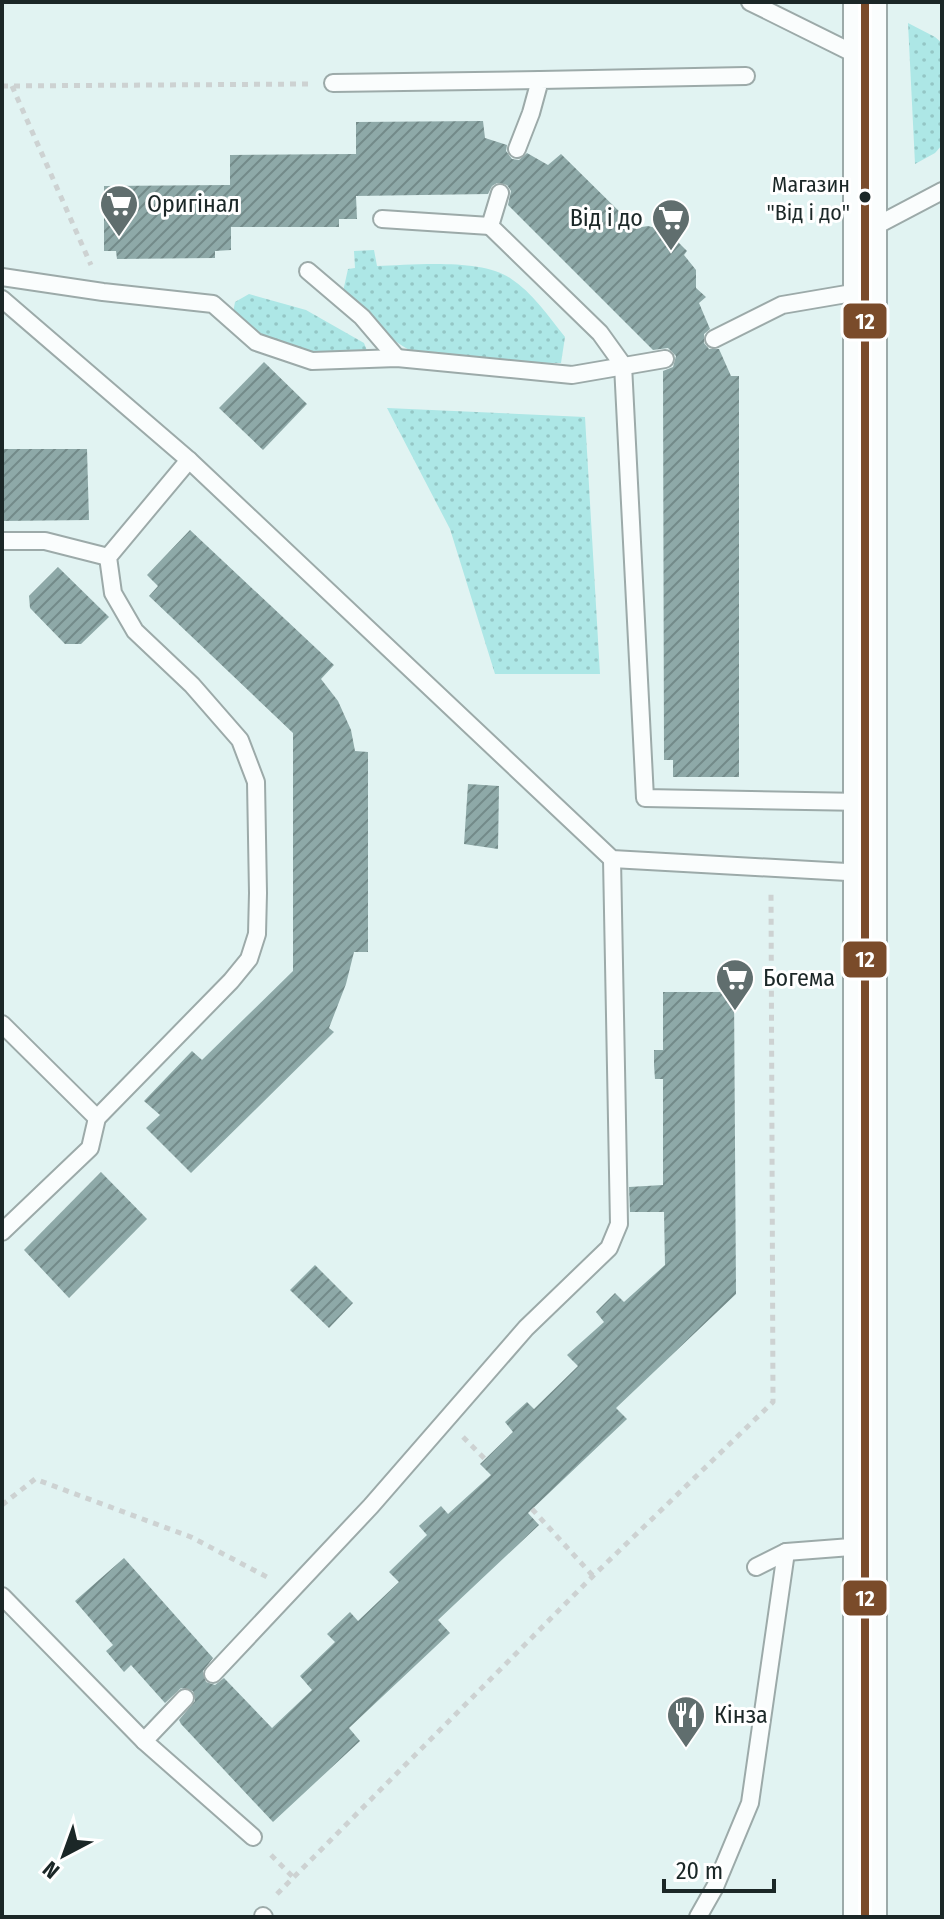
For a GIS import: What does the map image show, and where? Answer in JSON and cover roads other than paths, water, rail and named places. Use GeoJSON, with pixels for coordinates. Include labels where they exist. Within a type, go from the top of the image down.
{"type":"FeatureCollection","features":[{"type":"Feature","properties":{"kind":"main road"},"geometry":{"type":"LineString","coordinates":[[865,2],[865,1917]]}},
{"type":"Feature","properties":{"kind":"lane"},"geometry":{"type":"LineString","coordinates":[[750,2],[865,59]]}},
{"type":"Feature","properties":{"kind":"lane"},"geometry":{"type":"LineString","coordinates":[[333,83],[746,76]]}},
{"type":"Feature","properties":{"kind":"lane"},"geometry":{"type":"LineString","coordinates":[[517,149],[540,80]]}},
{"type":"Feature","properties":{"kind":"lane"},"geometry":{"type":"LineString","coordinates":[[865,231],[942,191]]}},
{"type":"Feature","properties":{"kind":"lane"},"geometry":{"type":"LineString","coordinates":[[490,226],[500,193]]}},
{"type":"Feature","properties":{"kind":"lane"},"geometry":{"type":"LineString","coordinates":[[382,219],[490,226],[600,333],[623,365],[645,798],[864,802]]}},
{"type":"Feature","properties":{"kind":"lane"},"geometry":{"type":"LineString","coordinates":[[308,271],[362,317],[397,358]]}},
{"type":"Feature","properties":{"kind":"lane"},"geometry":{"type":"LineString","coordinates":[[2,277],[213,304],[256,342],[312,361],[397,358],[572,375],[665,359]]}},
{"type":"Feature","properties":{"kind":"lane"},"geometry":{"type":"LineString","coordinates":[[714,339],[782,305],[864,291]]}},
{"type":"Feature","properties":{"kind":"lane"},"geometry":{"type":"LineString","coordinates":[[2,299],[189,460],[612,859],[866,874]]}},
{"type":"Feature","properties":{"kind":"lane"},"geometry":{"type":"LineString","coordinates":[[2,1232],[90,1148],[97,1118],[231,981],[249,959],[257,934],[256,782],[240,740],[192,685],[135,631],[113,593],[108,557],[189,460]]}},
{"type":"Feature","properties":{"kind":"lane"},"geometry":{"type":"LineString","coordinates":[[2,541],[45,541],[108,557]]}},
{"type":"Feature","properties":{"kind":"lane"},"geometry":{"type":"LineString","coordinates":[[213,1674],[293,1591],[526,1328],[609,1248],[619,1224],[612,859]]}},
{"type":"Feature","properties":{"kind":"lane"},"geometry":{"type":"LineString","coordinates":[[2,1024],[97,1118]]}},
{"type":"Feature","properties":{"kind":"lane"},"geometry":{"type":"LineString","coordinates":[[756,1567],[786,1552],[865,1546]]}},
{"type":"Feature","properties":{"kind":"lane"},"geometry":{"type":"LineString","coordinates":[[698,1917],[715,1887],[750,1803],[786,1552]]}},
{"type":"Feature","properties":{"kind":"lane"},"geometry":{"type":"LineString","coordinates":[[2,1596],[144,1741],[253,1837]]}},
{"type":"Feature","properties":{"kind":"lane"},"geometry":{"type":"LineString","coordinates":[[144,1741],[185,1698]]}},
{"type":"Feature","properties":{"kind":"place","name":"Магазин \"Від і до\""},"geometry":{"type":"Point","coordinates":[865,197]}},
{"type":"Feature","properties":{"kind":"place","name":"Оригінал"},"geometry":{"type":"Point","coordinates":[119,238]}},
{"type":"Feature","properties":{"kind":"place","name":"Від і до"},"geometry":{"type":"Point","coordinates":[671,252]}},
{"type":"Feature","properties":{"kind":"place","name":"Богема"},"geometry":{"type":"Point","coordinates":[735,1012]}},
{"type":"Feature","properties":{"kind":"place","name":"Кінза"},"geometry":{"type":"Point","coordinates":[686,1749]}}]}
